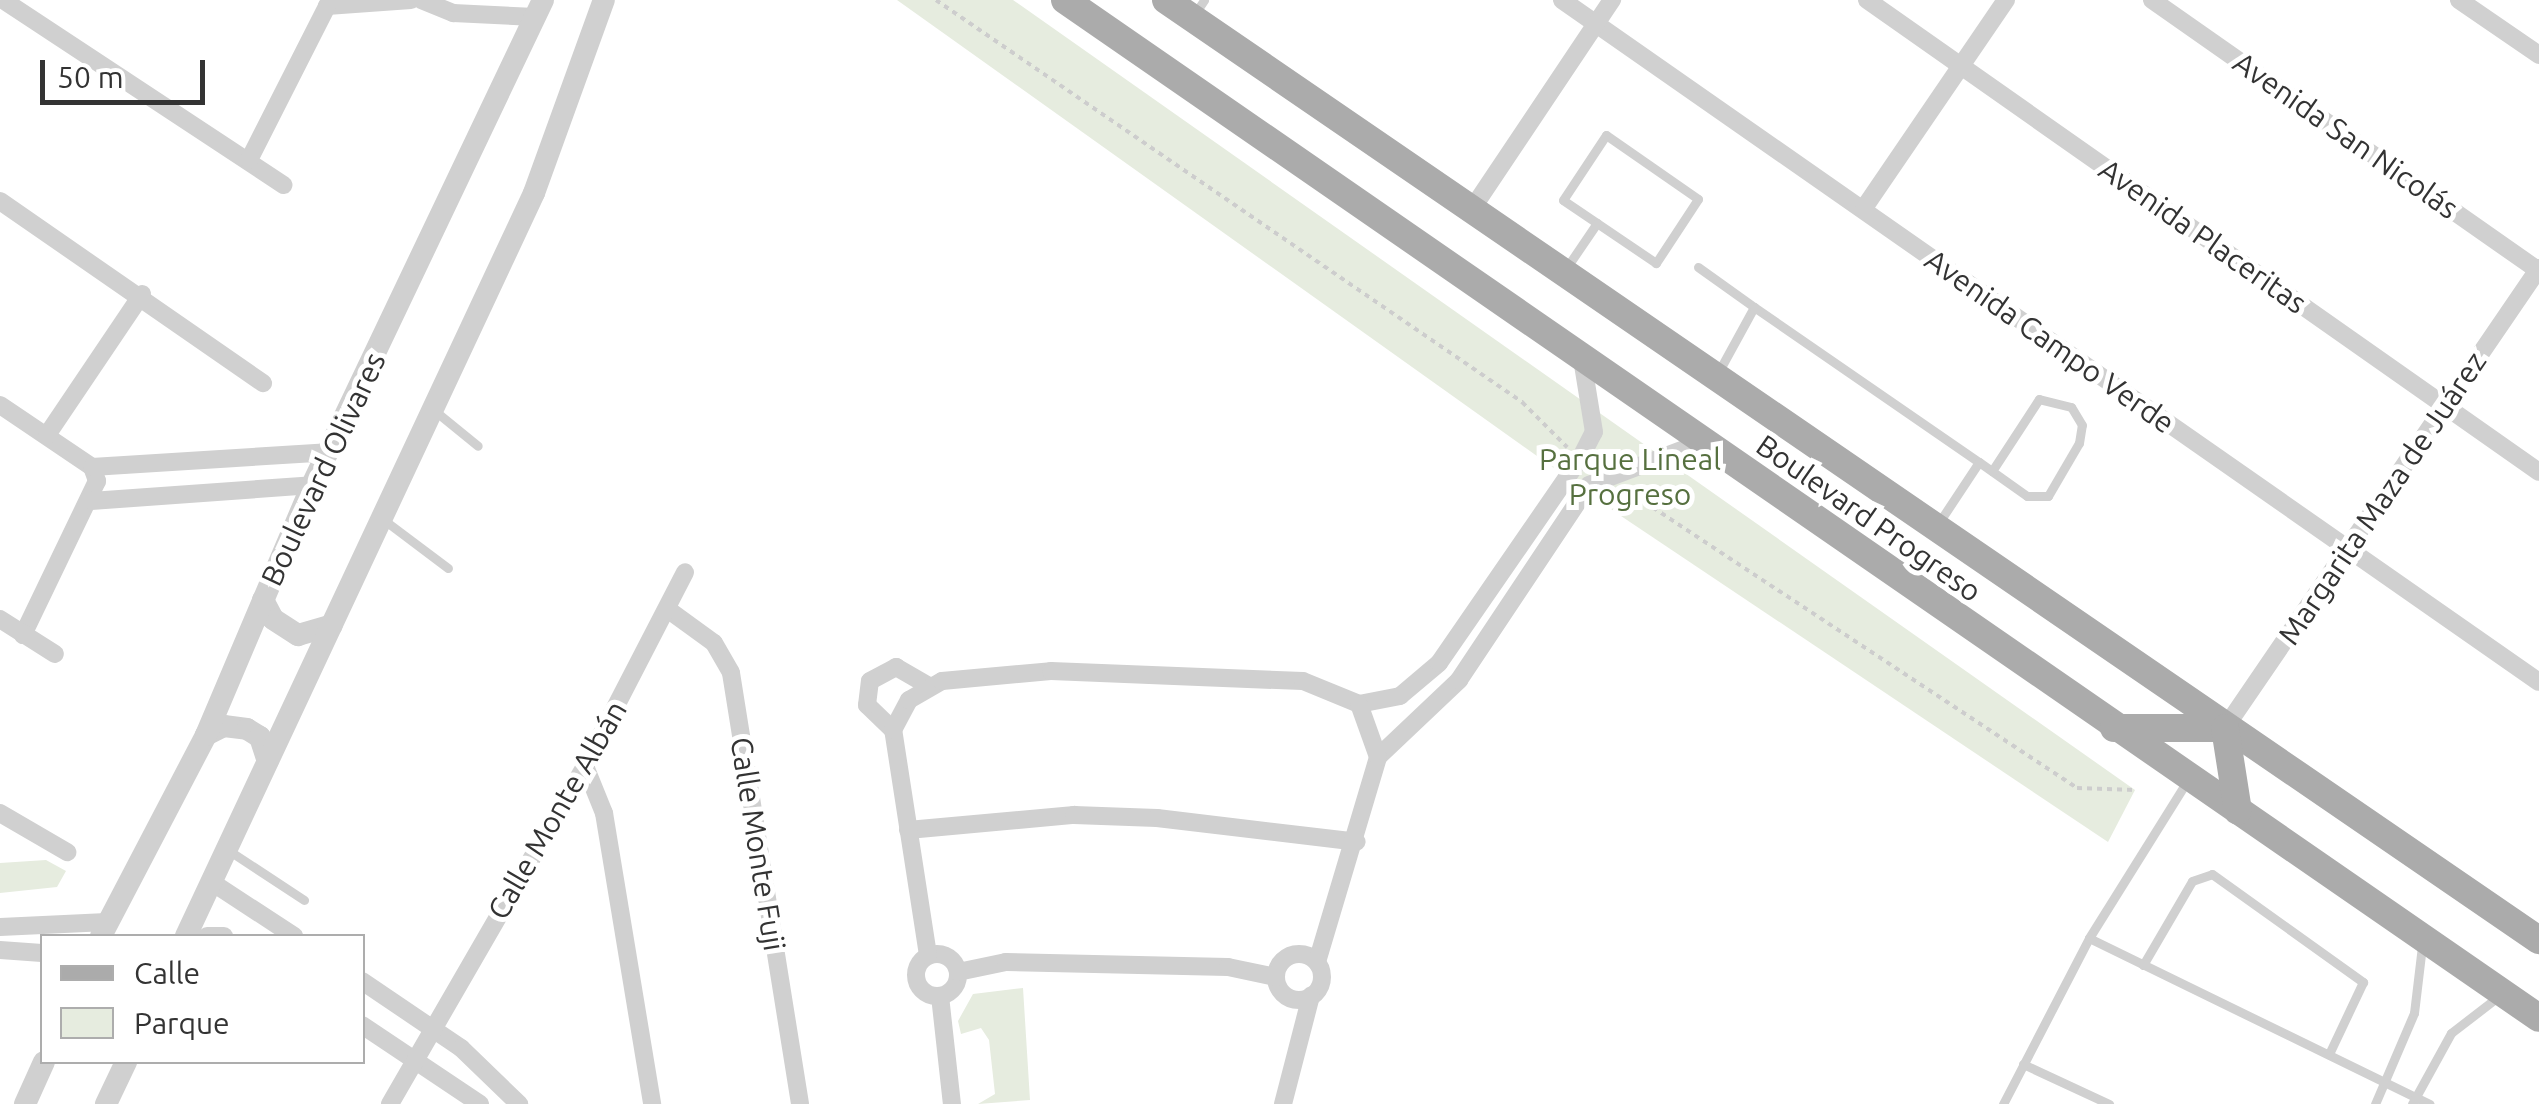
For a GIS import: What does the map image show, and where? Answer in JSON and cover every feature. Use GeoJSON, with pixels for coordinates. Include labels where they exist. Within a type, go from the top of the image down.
{"type":"FeatureCollection","features":[{"type":"Feature","properties":{"kind":"main road","name":"Boulevard Progreso"},"geometry":{"type":"LineString","coordinates":[[1065,0],[2187,781],[2238,811],[2539,1018]]}},
{"type":"Feature","properties":{"kind":"main road","name":"Boulevard Progreso"},"geometry":{"type":"LineString","coordinates":[[1166,0],[1198,9],[1472,209],[2539,940]]}},
{"type":"Feature","properties":{"kind":"main road"},"geometry":{"type":"LineString","coordinates":[[2114,728],[2226,728],[2238,811]]}},
{"type":"Feature","properties":{"kind":"street"},"geometry":{"type":"LineString","coordinates":[[4,0],[284,185]]}},
{"type":"Feature","properties":{"kind":"street"},"geometry":{"type":"LineString","coordinates":[[249,160],[322,3],[411,0]]}},
{"type":"Feature","properties":{"kind":"street"},"geometry":{"type":"LineString","coordinates":[[421,0],[453,13],[539,9]]}},
{"type":"Feature","properties":{"kind":"street"},"geometry":{"type":"LineString","coordinates":[[187,934],[534,193],[604,0]]}},
{"type":"Feature","properties":{"kind":"street","name":"Avenida Campo Verde"},"geometry":{"type":"LineString","coordinates":[[1562,0],[2539,682]]}},
{"type":"Feature","properties":{"kind":"street"},"geometry":{"type":"LineString","coordinates":[[1472,209],[1612,0]]}},
{"type":"Feature","properties":{"kind":"street","name":"Avenida Placeritas"},"geometry":{"type":"LineString","coordinates":[[1867,0],[2539,472]]}},
{"type":"Feature","properties":{"kind":"street"},"geometry":{"type":"LineString","coordinates":[[1864,208],[2006,0]]}},
{"type":"Feature","properties":{"kind":"street","name":"Avenida San Nicolás"},"geometry":{"type":"LineString","coordinates":[[2152,0],[2539,269]]}},
{"type":"Feature","properties":{"kind":"street"},"geometry":{"type":"LineString","coordinates":[[2459,0],[2539,55]]}},
{"type":"Feature","properties":{"kind":"street","name":"Boulevard Olivares"},"geometry":{"type":"LineString","coordinates":[[104,930],[206,735],[312,485],[539,9]]}},
{"type":"Feature","properties":{"kind":"street"},"geometry":{"type":"LineString","coordinates":[[0,202],[142,294],[263,383]]}},
{"type":"Feature","properties":{"kind":"street","name":"Margarita Maza de Juárez"},"geometry":{"type":"LineString","coordinates":[[2226,728],[2539,269]]}},
{"type":"Feature","properties":{"kind":"street"},"geometry":{"type":"LineString","coordinates":[[47,435],[142,294]]}},
{"type":"Feature","properties":{"kind":"street"},"geometry":{"type":"LineString","coordinates":[[893,730],[909,700],[929,686],[970,676],[1111,670],[1303,681],[1359,704],[1380,705],[1400,696],[1439,663],[1544,512],[1594,432],[1582,360]]}},
{"type":"Feature","properties":{"kind":"street"},"geometry":{"type":"LineString","coordinates":[[0,405],[47,435],[95,474],[328,452]]}},
{"type":"Feature","properties":{"kind":"street"},"geometry":{"type":"LineString","coordinates":[[1283,1104],[1312,996],[1322,976],[1317,962],[1357,842],[1378,757],[1458,680],[1560,524],[1596,480],[1702,442]]}},
{"type":"Feature","properties":{"kind":"street"},"geometry":{"type":"LineString","coordinates":[[22,634],[91,501],[95,474]]}},
{"type":"Feature","properties":{"kind":"street"},"geometry":{"type":"LineString","coordinates":[[91,501],[312,485]]}},
{"type":"Feature","properties":{"kind":"street"},"geometry":{"type":"LineString","coordinates":[[1544,512],[1560,524]]}},
{"type":"Feature","properties":{"kind":"street","name":"Calle Monte Albán"},"geometry":{"type":"LineString","coordinates":[[390,1104],[585,766],[670,610],[685,572]]}},
{"type":"Feature","properties":{"kind":"street"},"geometry":{"type":"LineString","coordinates":[[263,600],[273,619],[298,635],[332,626]]}},
{"type":"Feature","properties":{"kind":"street","name":"Calle Monte Fuji"},"geometry":{"type":"LineString","coordinates":[[670,610],[714,643],[731,672],[800,1104]]}},
{"type":"Feature","properties":{"kind":"street"},"geometry":{"type":"LineString","coordinates":[[0,619],[55,654]]}},
{"type":"Feature","properties":{"kind":"street"},"geometry":{"type":"LineString","coordinates":[[1439,663],[1458,680]]}},
{"type":"Feature","properties":{"kind":"street"},"geometry":{"type":"LineString","coordinates":[[928,955],[948,956],[958,972],[952,991],[940,996],[921,990],[916,977],[928,955],[893,730],[868,705],[870,681],[896,667],[929,686]]}},
{"type":"Feature","properties":{"kind":"street"},"geometry":{"type":"LineString","coordinates":[[1359,704],[1378,757]]}},
{"type":"Feature","properties":{"kind":"street"},"geometry":{"type":"LineString","coordinates":[[206,735],[224,726],[248,729],[260,738],[268,761]]}},
{"type":"Feature","properties":{"kind":"street"},"geometry":{"type":"LineString","coordinates":[[585,766],[604,813],[652,1104]]}},
{"type":"Feature","properties":{"kind":"street"},"geometry":{"type":"LineString","coordinates":[[0,813],[67,852]]}},
{"type":"Feature","properties":{"kind":"street"},"geometry":{"type":"LineString","coordinates":[[908,830],[1074,815],[1157,818],[1357,842]]}},
{"type":"Feature","properties":{"kind":"street"},"geometry":{"type":"LineString","coordinates":[[213,883],[291,934]]}},
{"type":"Feature","properties":{"kind":"street"},"geometry":{"type":"LineString","coordinates":[[0,927],[104,930]]}},
{"type":"Feature","properties":{"kind":"street"},"geometry":{"type":"LineString","coordinates":[[0,950],[40,953]]}},
{"type":"Feature","properties":{"kind":"street"},"geometry":{"type":"LineString","coordinates":[[1276,977],[1282,962],[1295,954],[1317,962]]}},
{"type":"Feature","properties":{"kind":"street"},"geometry":{"type":"LineString","coordinates":[[958,972],[1006,962],[1228,968],[1276,977],[1288,997],[1312,996]]}},
{"type":"Feature","properties":{"kind":"street"},"geometry":{"type":"LineString","coordinates":[[365,983],[432,1027],[519,1104]]}},
{"type":"Feature","properties":{"kind":"street"},"geometry":{"type":"LineString","coordinates":[[940,996],[952,1104]]}},
{"type":"Feature","properties":{"kind":"street"},"geometry":{"type":"LineString","coordinates":[[365,1026],[419,1053],[480,1104]]}},
{"type":"Feature","properties":{"kind":"street"},"geometry":{"type":"LineString","coordinates":[[24,1104],[43,1064]]}},
{"type":"Feature","properties":{"kind":"street"},"geometry":{"type":"LineString","coordinates":[[106,1104],[125,1064]]}},
{"type":"Feature","properties":{"kind":"lane"},"geometry":{"type":"LineString","coordinates":[[1606,135],[1698,199],[1656,262],[1597,223],[1563,200],[1606,135]]}},
{"type":"Feature","properties":{"kind":"lane"},"geometry":{"type":"LineString","coordinates":[[1564,271],[1597,223]]}},
{"type":"Feature","properties":{"kind":"lane"},"geometry":{"type":"LineString","coordinates":[[1698,267],[2026,496],[2048,496],[2080,443],[2082,425],[2072,407],[2039,399],[1992,472]]}},
{"type":"Feature","properties":{"kind":"lane"},"geometry":{"type":"LineString","coordinates":[[1718,374],[1754,307]]}},
{"type":"Feature","properties":{"kind":"lane"},"geometry":{"type":"LineString","coordinates":[[433,410],[478,446]]}},
{"type":"Feature","properties":{"kind":"lane"},"geometry":{"type":"LineString","coordinates":[[1936,526],[1978,462]]}},
{"type":"Feature","properties":{"kind":"lane"},"geometry":{"type":"LineString","coordinates":[[382,518],[448,568]]}},
{"type":"Feature","properties":{"kind":"lane"},"geometry":{"type":"LineString","coordinates":[[2003,1104],[2089,938],[2187,781]]}},
{"type":"Feature","properties":{"kind":"lane"},"geometry":{"type":"LineString","coordinates":[[228,850],[304,900]]}},
{"type":"Feature","properties":{"kind":"lane"},"geometry":{"type":"LineString","coordinates":[[2144,964],[2192,882],[2212,874],[2363,982],[2329,1054]]}},
{"type":"Feature","properties":{"kind":"lane"},"geometry":{"type":"LineString","coordinates":[[2089,938],[2386,1081],[2414,1100],[2430,1104]]}},
{"type":"Feature","properties":{"kind":"lane"},"geometry":{"type":"LineString","coordinates":[[2375,1104],[2422,984],[2422,938]]}},
{"type":"Feature","properties":{"kind":"lane"},"geometry":{"type":"LineString","coordinates":[[2414,1100],[2451,1033],[2503,994]]}},
{"type":"Feature","properties":{"kind":"lane"},"geometry":{"type":"LineString","coordinates":[[2023,1064],[2109,1104]]}},
{"type":"Feature","properties":{"kind":"path"},"geometry":{"type":"LineString","coordinates":[[936,0],[1522,402],[1575,464]]}},
{"type":"Feature","properties":{"kind":"path"},"geometry":{"type":"LineString","coordinates":[[1596,480],[2078,788],[2136,790]]}},
{"type":"Feature","properties":{"kind":"green space","name":"Parque Lineal Progreso"},"geometry":{"type":"Polygon","coordinates":[[[897,0],[1013,0],[2135,790],[2108,842],[1621,516],[897,0]]]}},
{"type":"Feature","properties":{"kind":"green space"},"geometry":{"type":"Polygon","coordinates":[[[46,860],[66,871],[57,887],[0,893],[0,863],[46,860]]]}},
{"type":"Feature","properties":{"kind":"green space"},"geometry":{"type":"Polygon","coordinates":[[[1023,988],[1030,1100],[978,1104],[995,1094],[989,1040],[981,1028],[961,1034],[958,1021],[973,994],[1023,988]]]}}]}
